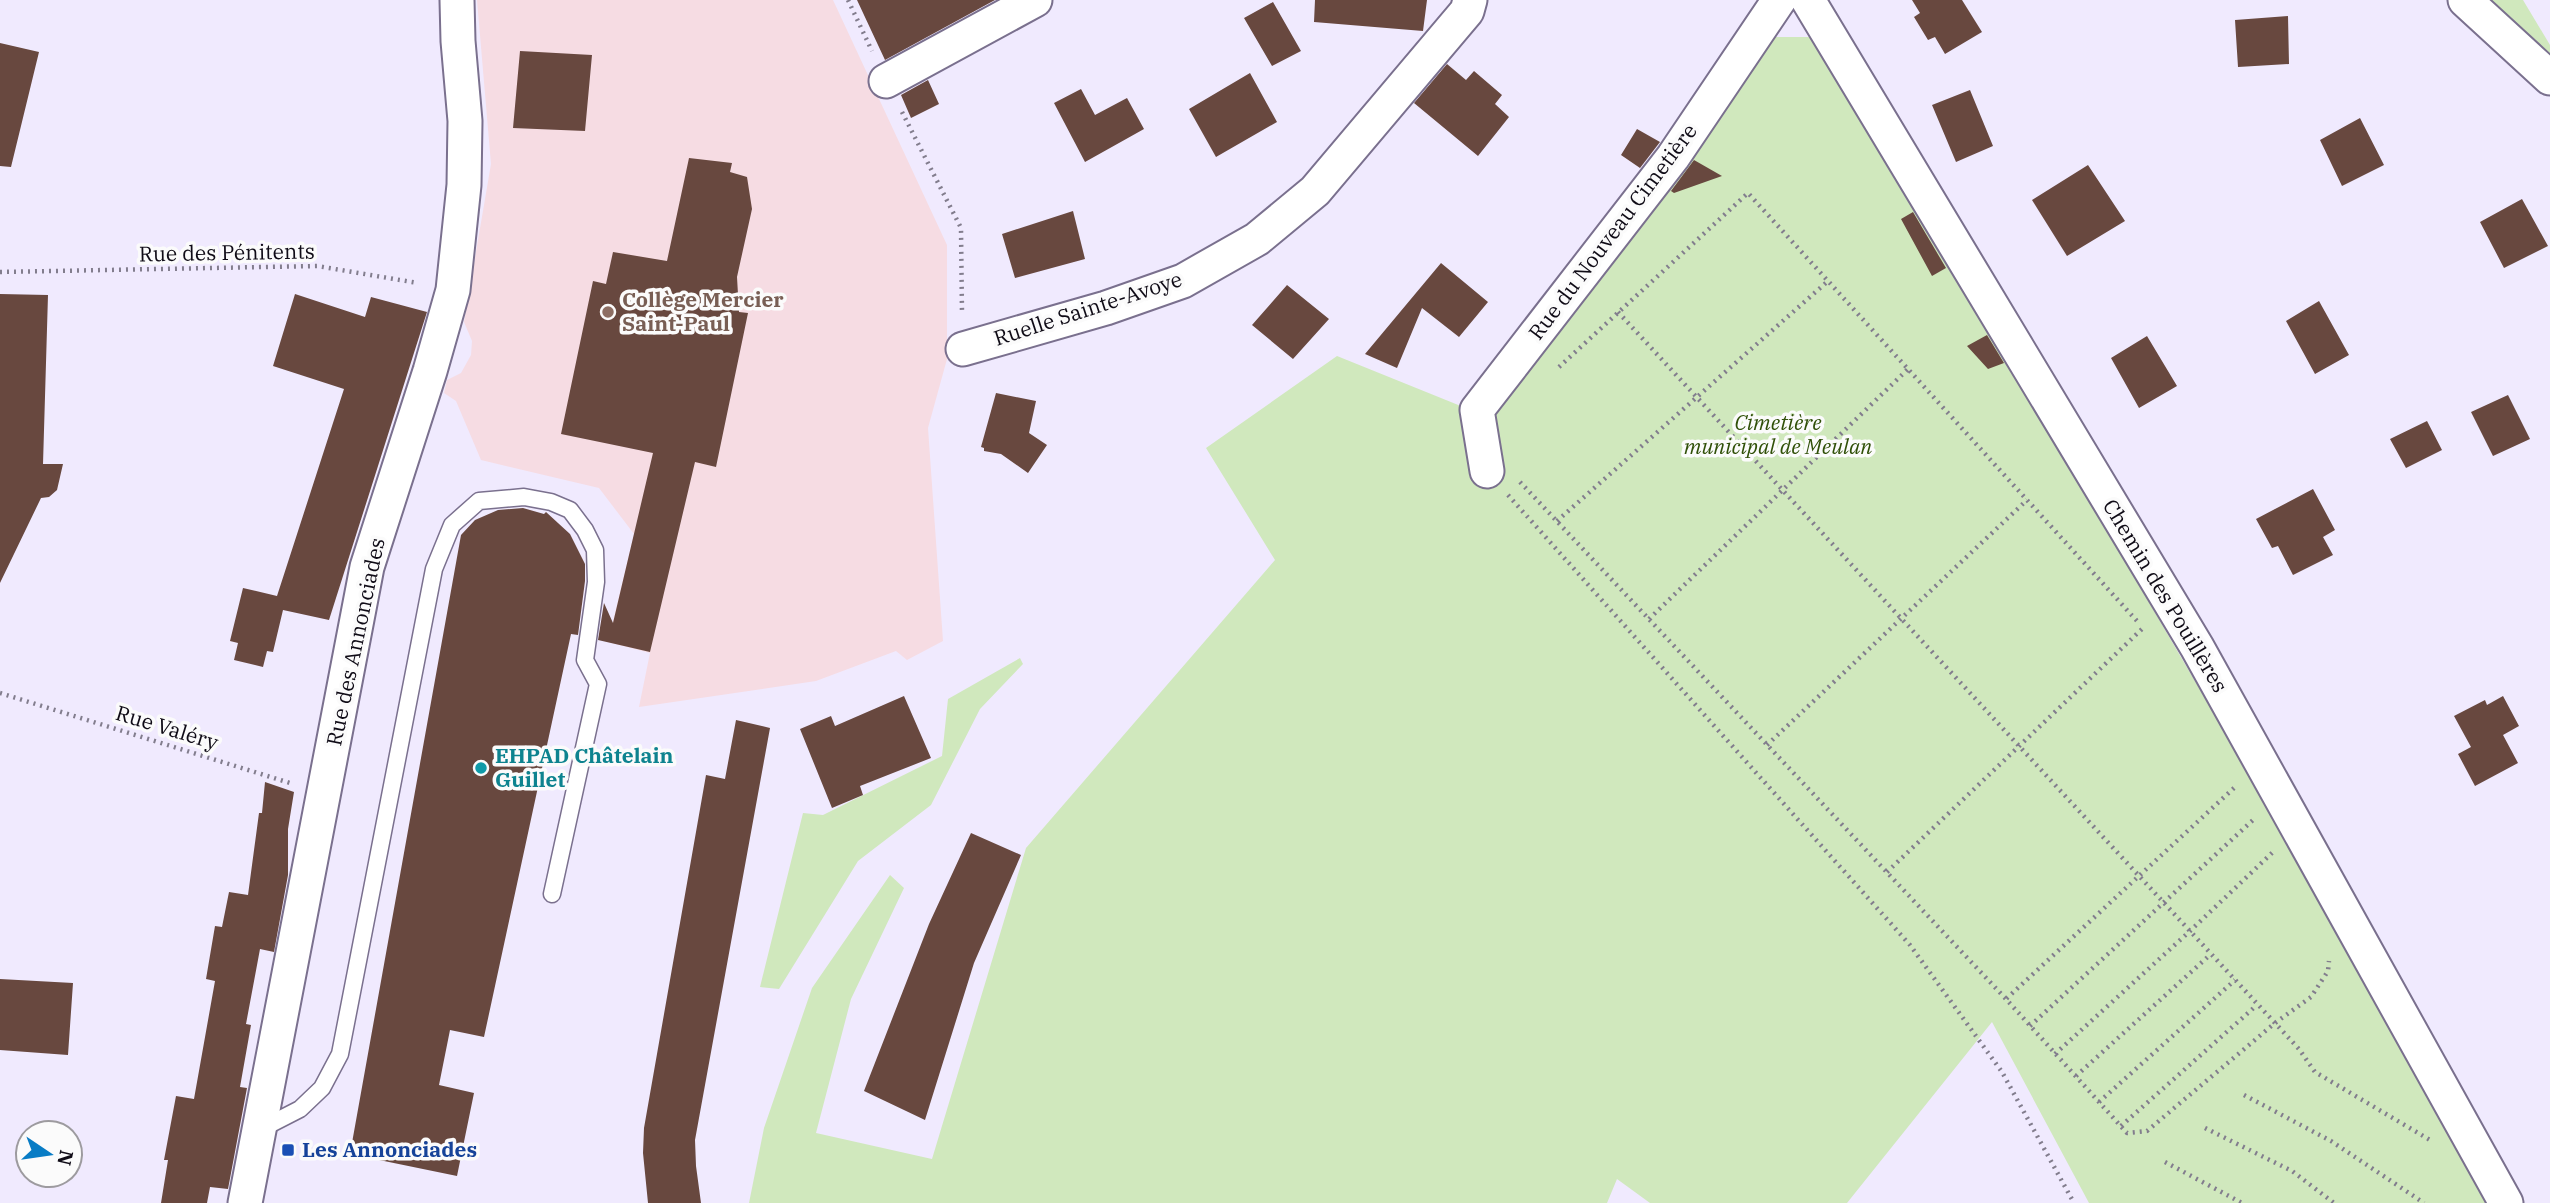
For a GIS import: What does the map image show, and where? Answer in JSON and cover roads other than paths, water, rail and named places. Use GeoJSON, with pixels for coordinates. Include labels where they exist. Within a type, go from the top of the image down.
{"type":"FeatureCollection","features":[{"type":"Feature","properties":{"kind":"street","name":"Rue des Annonciades"},"geometry":{"type":"LineString","coordinates":[[246,1203],[367,568],[453,290],[464,185],[465,121],[457,41],[457,0]]}},
{"type":"Feature","properties":{"kind":"street"},"geometry":{"type":"LineString","coordinates":[[886,80],[1035,0]]}},
{"type":"Feature","properties":{"kind":"street","name":"Ruelle Sainte-Avoye"},"geometry":{"type":"LineString","coordinates":[[962,349],[1106,308],[1183,281],[1257,239],[1315,191],[1467,11],[1470,0]]}},
{"type":"Feature","properties":{"kind":"street","name":"Rue du Nouveau Cimetière"},"geometry":{"type":"LineString","coordinates":[[1500,473],[1477,410],[1673,157],[1779,0]]}},
{"type":"Feature","properties":{"kind":"street","name":"Chemin des Pouillères"},"geometry":{"type":"LineString","coordinates":[[1808,0],[2197,648],[2505,1203]]}},
{"type":"Feature","properties":{"kind":"street"},"geometry":{"type":"LineString","coordinates":[[2465,0],[2550,78]]}},
{"type":"Feature","properties":{"kind":"lane"},"geometry":{"type":"LineString","coordinates":[[259,1130],[300,1109],[315,1095],[322,1088],[340,1054],[434,569],[452,525],[479,501],[524,497],[551,502],[570,510],[585,530],[595,550],[596,582],[585,660],[598,684],[552,894]]}},
{"type":"Feature","properties":{"kind":"place","name":"Collège Mercier Saint-Paul"},"geometry":{"type":"Point","coordinates":[608,312]}},
{"type":"Feature","properties":{"kind":"place","name":"EHPAD Châtelain Guillet"},"geometry":{"type":"Point","coordinates":[481,768]}},
{"type":"Feature","properties":{"kind":"place","name":"Les Annonciades"},"geometry":{"type":"Point","coordinates":[288,1150]}},
{"type":"Feature","properties":{"kind":"park label","name":"Cimetière municipal de Meulan"},"geometry":{"type":"Point","coordinates":[1778,435]}}]}
